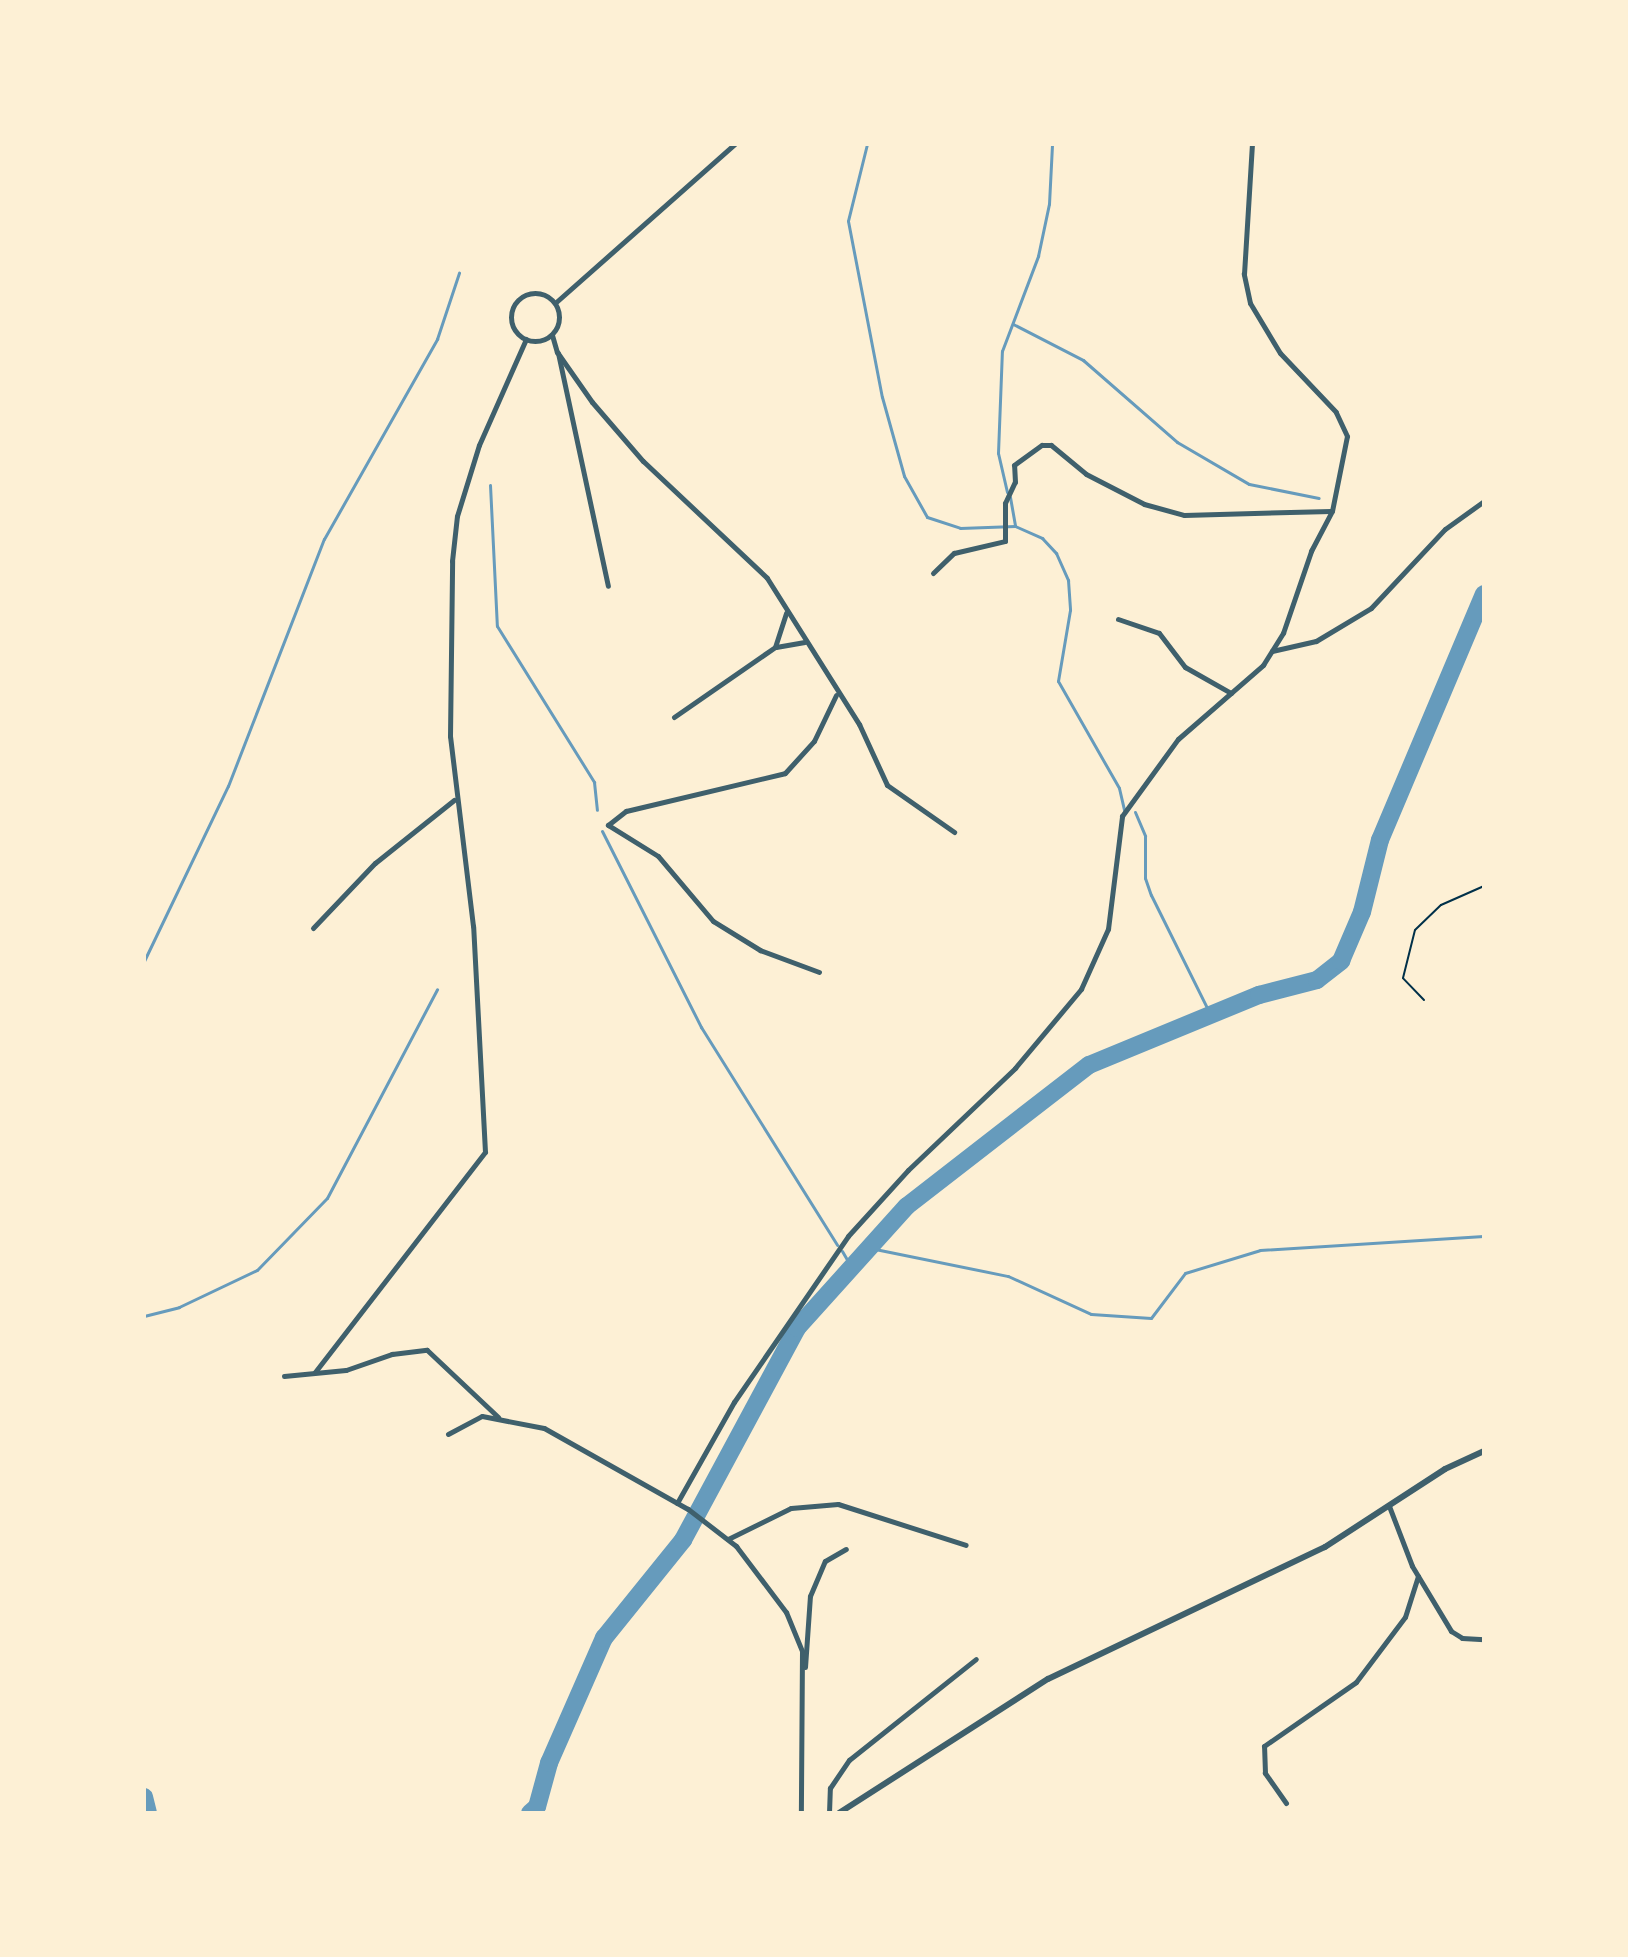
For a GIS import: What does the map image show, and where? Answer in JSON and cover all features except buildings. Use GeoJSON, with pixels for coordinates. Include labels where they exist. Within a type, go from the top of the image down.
{"type":"FeatureCollection","features":[{"type":"Feature","properties":{"kind":"street"},"geometry":{"type":"LineString","coordinates":[[555,303],[735,144]]}},
{"type":"Feature","properties":{"kind":"street"},"geometry":{"type":"LineString","coordinates":[[677,1503],[734,1402],[848,1236],[908,1170],[1015,1068],[1081,989],[1108,929],[1122,816],[1178,739],[1263,665],[1332,511],[1347,444],[1343,422],[1280,353],[1245,287],[1252,144]]}},
{"type":"Feature","properties":{"kind":"street"},"geometry":{"type":"LineString","coordinates":[[526,339],[513,325],[515,304],[538,293],[555,303],[559,316],[552,335],[609,570],[608,586]]}},
{"type":"Feature","properties":{"kind":"street"},"geometry":{"type":"LineString","coordinates":[[526,339],[552,335]]}},
{"type":"Feature","properties":{"kind":"street"},"geometry":{"type":"LineString","coordinates":[[315,1372],[485,1152],[474,940],[455,799],[449,697],[457,516],[494,404],[526,339]]}},
{"type":"Feature","properties":{"kind":"street"},"geometry":{"type":"LineString","coordinates":[[557,352],[643,461],[751,558],[836,694],[859,724],[887,785],[954,832]]}},
{"type":"Feature","properties":{"kind":"street"},"geometry":{"type":"LineString","coordinates":[[933,573],[954,553],[1005,541],[1005,503],[1015,482],[1015,462],[1042,445],[1051,445],[1086,474],[1144,504],[1184,515],[1332,511]]}},
{"type":"Feature","properties":{"kind":"street"},"geometry":{"type":"LineString","coordinates":[[1271,651],[1316,641],[1371,608],[1445,529],[1484,501]]}},
{"type":"Feature","properties":{"kind":"street"},"geometry":{"type":"LineString","coordinates":[[775,647],[786,612]]}},
{"type":"Feature","properties":{"kind":"street"},"geometry":{"type":"LineString","coordinates":[[1118,619],[1159,633],[1185,667],[1231,693]]}},
{"type":"Feature","properties":{"kind":"street"},"geometry":{"type":"LineString","coordinates":[[674,717],[775,647],[805,642]]}},
{"type":"Feature","properties":{"kind":"street"},"geometry":{"type":"LineString","coordinates":[[819,972],[760,950],[713,921],[658,856],[608,825],[626,811],[785,773],[814,741],[836,694]]}},
{"type":"Feature","properties":{"kind":"street"},"geometry":{"type":"LineString","coordinates":[[313,928],[375,863],[455,799]]}},
{"type":"Feature","properties":{"kind":"street"},"geometry":{"type":"LineString","coordinates":[[284,1376],[346,1370],[392,1354],[427,1350],[498,1417]]}},
{"type":"Feature","properties":{"kind":"street"},"geometry":{"type":"LineString","coordinates":[[448,1434],[469,1420],[498,1417],[544,1428],[707,1521],[728,1539],[786,1612],[804,1670]]}},
{"type":"Feature","properties":{"kind":"street"},"geometry":{"type":"LineString","coordinates":[[839,1813],[1048,1679],[1293,1563],[1445,1469],[1484,1451]]}},
{"type":"Feature","properties":{"kind":"street"},"geometry":{"type":"LineString","coordinates":[[728,1539],[791,1508],[838,1504],[966,1545]]}},
{"type":"Feature","properties":{"kind":"street"},"geometry":{"type":"LineString","coordinates":[[1389,1506],[1418,1576],[1451,1631],[1462,1638],[1484,1639]]}},
{"type":"Feature","properties":{"kind":"street"},"geometry":{"type":"LineString","coordinates":[[801,1813],[804,1670],[810,1596],[825,1561],[846,1549]]}},
{"type":"Feature","properties":{"kind":"street"},"geometry":{"type":"LineString","coordinates":[[1286,1803],[1265,1773],[1264,1746],[1356,1682],[1405,1617],[1418,1576]]}},
{"type":"Feature","properties":{"kind":"street"},"geometry":{"type":"LineString","coordinates":[[829,1813],[830,1788],[849,1760],[976,1659]]}},
{"type":"Feature","properties":{"kind":"path"},"geometry":{"type":"LineString","coordinates":[[1424,1000],[1403,978],[1415,930],[1441,905],[1484,886]]}},
{"type":"Feature","properties":{"kind":"waterway"},"geometry":{"type":"LineString","coordinates":[[867,144],[848,221],[882,397],[904,476],[927,517],[960,528],[1015,526]]}},
{"type":"Feature","properties":{"kind":"waterway"},"geometry":{"type":"LineString","coordinates":[[1007,492],[998,453],[1002,351],[1038,256],[1049,204],[1052,144]]}},
{"type":"Feature","properties":{"kind":"waterway"},"geometry":{"type":"LineString","coordinates":[[144,961],[228,786],[324,539],[437,339],[459,273]]}},
{"type":"Feature","properties":{"kind":"waterway"},"geometry":{"type":"LineString","coordinates":[[1013,324],[1083,360],[1177,442],[1249,484],[1319,498]]}},
{"type":"Feature","properties":{"kind":"waterway"},"geometry":{"type":"LineString","coordinates":[[490,485],[497,626],[594,782],[597,810]]}},
{"type":"Feature","properties":{"kind":"waterway"},"geometry":{"type":"LineString","coordinates":[[1010,497],[1015,526],[1042,538],[1056,553],[1068,580],[1070,610],[1058,681],[1119,788],[1124,810]]}},
{"type":"Feature","properties":{"kind":"waterway"},"geometry":{"type":"LineString","coordinates":[[530,1813],[537,1807],[549,1763],[604,1638],[683,1540],[797,1328],[907,1206],[1089,1065],[1259,995],[1317,980],[1341,961],[1362,912],[1380,840],[1484,594]]}},
{"type":"Feature","properties":{"kind":"waterway"},"geometry":{"type":"LineString","coordinates":[[1135,812],[1145,836],[1145,878],[1151,895],[1210,1014]]}},
{"type":"Feature","properties":{"kind":"waterway"},"geometry":{"type":"LineString","coordinates":[[602,831],[701,1027],[837,1245]]}},
{"type":"Feature","properties":{"kind":"waterway"},"geometry":{"type":"LineString","coordinates":[[144,1316],[179,1307],[257,1270],[327,1198],[437,989]]}},
{"type":"Feature","properties":{"kind":"waterway"},"geometry":{"type":"LineString","coordinates":[[870,1248],[1008,1276],[1091,1314],[1151,1318],[1185,1273],[1260,1250],[1484,1236]]}},
{"type":"Feature","properties":{"kind":"waterway"},"geometry":{"type":"LineString","coordinates":[[842,1251],[852,1268]]}},
{"type":"Feature","properties":{"kind":"waterway"},"geometry":{"type":"LineString","coordinates":[[144,1797],[148,1813]]}}]}
